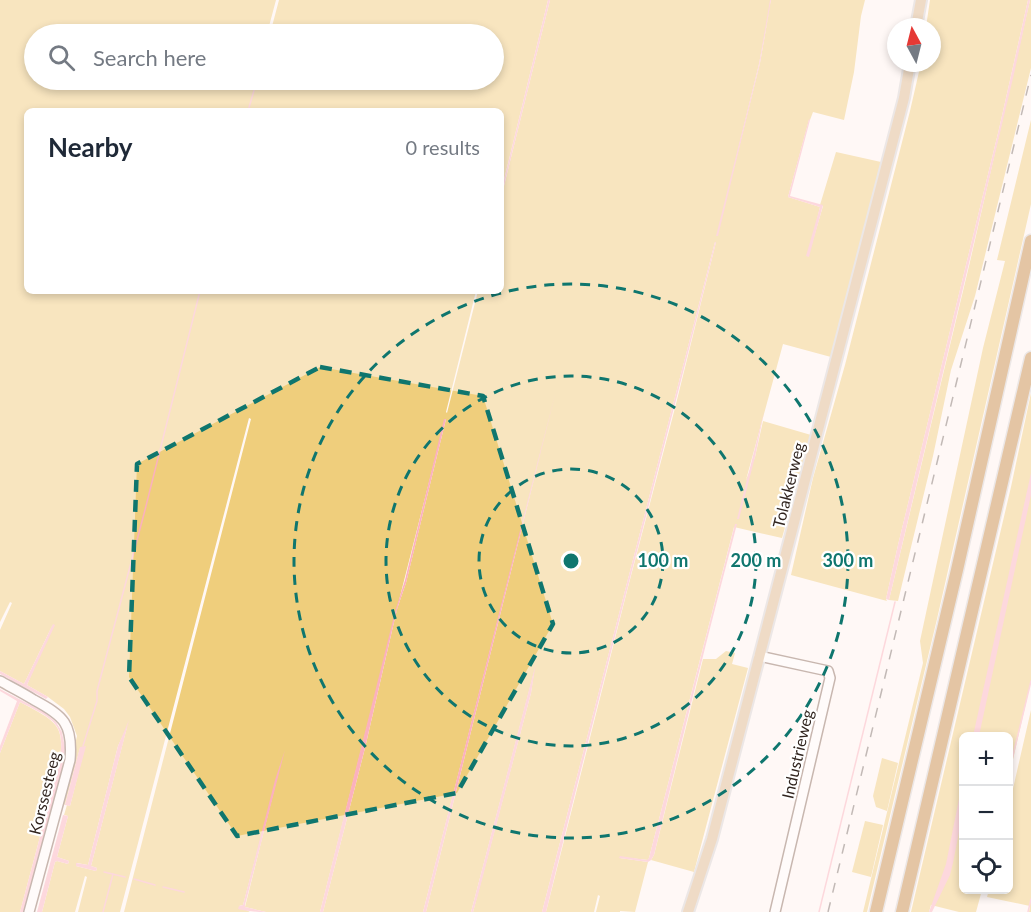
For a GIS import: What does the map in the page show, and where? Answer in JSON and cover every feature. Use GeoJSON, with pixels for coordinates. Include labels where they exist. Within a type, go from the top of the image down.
{"type":"FeatureCollection","features":[{"type":"Feature","properties":{"kind":"highway"},"geometry":{"type":"LineString","coordinates":[[876,912],[1031,241]]}},
{"type":"Feature","properties":{"kind":"highway"},"geometry":{"type":"LineString","coordinates":[[902,912],[1031,358]]}},
{"type":"Feature","properties":{"kind":"main road"},"geometry":{"type":"LineString","coordinates":[[918,18],[921,0]]}},
{"type":"Feature","properties":{"kind":"main road","name":"Tolakkerweg"},"geometry":{"type":"LineString","coordinates":[[688,912],[712,839],[904,98],[908,72]]}},
{"type":"Feature","properties":{"kind":"street","name":"Industrieweg"},"geometry":{"type":"LineString","coordinates":[[759,656],[828,671],[830,678],[775,912]]}},
{"type":"Feature","properties":{"kind":"street","name":"Korssesteeg"},"geometry":{"type":"LineString","coordinates":[[0,681],[60,715],[65,723],[70,742],[70,760],[29,912]]}},
{"type":"Feature","properties":{"kind":"highlighted area"},"geometry":{"type":"Polygon","coordinates":[[[320,367],[483,396],[553,624],[457,793],[237,836],[129,677],[137,464],[320,367]]]}},
{"type":"Feature","properties":{"kind":"shaded area"},"geometry":{"type":"Polygon","coordinates":[[[0,0],[276,0],[270,24],[24,24],[24,90],[504,90],[504,24],[273,24],[279,0],[548,0],[504,180],[504,108],[24,108],[24,294],[475,294],[447,413],[477,294],[504,294],[504,186],[550,0],[770,0],[770,4],[771,0],[865,0],[844,120],[813,112],[788,197],[820,207],[808,257],[823,206],[820,205],[836,152],[881,162],[831,357],[783,344],[746,480],[755,457],[763,421],[811,435],[782,538],[734,527],[649,858],[648,860],[620,857],[648,862],[635,912],[596,912],[600,896],[598,895],[594,912],[546,912],[716,242],[542,912],[473,912],[531,693],[534,672],[471,912],[426,912],[541,451],[423,912],[323,912],[446,419],[445,419],[320,912],[266,912],[245,907],[281,762],[243,905],[239,906],[250,912],[124,912],[251,419],[249,418],[120,912],[78,912],[87,877],[85,876],[75,912],[42,912],[55,862],[68,864],[69,861],[57,857],[68,816],[64,815],[67,805],[70,806],[85,747],[80,748],[65,805],[62,802],[77,736],[70,717],[64,709],[27,685],[53,624],[24,684],[0,671],[0,630],[12,603],[10,602],[0,622],[0,0]],[[770,6],[759,64],[717,236],[760,63],[770,6]],[[127,727],[118,746],[88,865],[77,863],[76,866],[96,871],[97,868],[91,866],[127,727]]]}},
{"type":"Feature","properties":{"kind":"shaded area"},"geometry":{"type":"Polygon","coordinates":[[[548,0],[550,0],[504,186],[548,0]]]}},
{"type":"Feature","properties":{"kind":"shaded area"},"geometry":{"type":"Polygon","coordinates":[[[770,0],[760,63],[718,236],[716,236],[759,64],[770,0]]]}},
{"type":"Feature","properties":{"kind":"shaded area"},"geometry":{"type":"Polygon","coordinates":[[[930,0],[1028,0],[898,545],[887,601],[791,575],[813,478],[845,365],[919,72],[941,72],[941,18],[927,18],[930,0]]]}},
{"type":"Feature","properties":{"kind":"shaded area"},"geometry":{"type":"Polygon","coordinates":[[[1028,0],[1030,0],[1014,74],[889,600],[886,599],[898,545],[1028,0]]]}},
{"type":"Feature","properties":{"kind":"shaded area"},"geometry":{"type":"Polygon","coordinates":[[[1030,0],[1031,68],[975,296],[951,370],[898,601],[889,600],[969,266],[1030,0]]]}},
{"type":"Feature","properties":{"kind":"shaded area"},"geometry":{"type":"Polygon","coordinates":[[[809,119],[790,196],[823,205],[809,257],[806,256],[820,207],[788,197],[809,119]]]}},
{"type":"Feature","properties":{"kind":"shaded area"},"geometry":{"type":"Polygon","coordinates":[[[1031,120],[1031,204],[937,619],[867,912],[863,912],[923,663],[920,641],[983,348],[1005,261],[997,260],[1031,120]]]}},
{"type":"Feature","properties":{"kind":"shaded area"},"geometry":{"type":"Polygon","coordinates":[[[715,242],[546,912],[542,912],[715,242]]]}},
{"type":"Feature","properties":{"kind":"shaded area"},"geometry":{"type":"Polygon","coordinates":[[[556,391],[426,912],[423,912],[537,464],[556,391]]]}},
{"type":"Feature","properties":{"kind":"shaded area"},"geometry":{"type":"Polygon","coordinates":[[[1031,393],[1031,681],[1013,760],[1013,732],[959,732],[959,894],[981,894],[976,912],[959,912],[931,905],[929,912],[911,912],[1031,393]]]}},
{"type":"Feature","properties":{"kind":"shaded area"},"geometry":{"type":"Polygon","coordinates":[[[764,412],[755,457],[739,519],[737,519],[764,412]]]}},
{"type":"Feature","properties":{"kind":"shaded area"},"geometry":{"type":"Polygon","coordinates":[[[444,419],[446,419],[406,583],[397,609],[365,748],[323,912],[320,912],[395,612],[405,580],[444,419]]]}},
{"type":"Feature","properties":{"kind":"shaded area"},"geometry":{"type":"Polygon","coordinates":[[[1031,473],[1031,495],[980,732],[974,732],[1031,473]]]}},
{"type":"Feature","properties":{"kind":"shaded area"},"geometry":{"type":"Polygon","coordinates":[[[735,524],[737,524],[654,855],[648,862],[619,858],[620,856],[647,860],[649,858],[735,524]]]}},
{"type":"Feature","properties":{"kind":"shaded area"},"geometry":{"type":"Polygon","coordinates":[[[53,624],[55,625],[27,685],[48,697],[46,699],[0,674],[0,671],[24,684],[53,624]]]}},
{"type":"Feature","properties":{"kind":"shaded area"},"geometry":{"type":"Polygon","coordinates":[[[726,651],[735,653],[732,664],[748,668],[694,872],[651,860],[703,659],[716,659],[726,651]]]}},
{"type":"Feature","properties":{"kind":"shaded area"},"geometry":{"type":"Polygon","coordinates":[[[536,663],[531,693],[478,895],[473,912],[471,912],[536,663]]]}},
{"type":"Feature","properties":{"kind":"shaded area"},"geometry":{"type":"Polygon","coordinates":[[[0,689],[44,712],[56,722],[62,732],[65,748],[62,769],[24,912],[20,912],[58,769],[61,754],[60,733],[51,720],[20,702],[0,753],[0,746],[17,701],[0,689]]]}},
{"type":"Feature","properties":{"kind":"shaded area"},"geometry":{"type":"Polygon","coordinates":[[[20,702],[51,720],[56,726],[60,733],[60,754],[20,912],[0,912],[0,753],[20,702]]]}},
{"type":"Feature","properties":{"kind":"shaded area"},"geometry":{"type":"Polygon","coordinates":[[[1031,710],[1031,912],[1029,912],[1030,906],[987,897],[988,894],[1013,894],[1013,789],[1031,710]]]}},
{"type":"Feature","properties":{"kind":"shaded area"},"geometry":{"type":"Polygon","coordinates":[[[129,720],[91,866],[97,868],[96,871],[76,866],[76,863],[88,865],[118,746],[129,720]]]}},
{"type":"Feature","properties":{"kind":"shaded area"},"geometry":{"type":"Polygon","coordinates":[[[86,746],[70,806],[65,805],[80,747],[86,746]]]}},
{"type":"Feature","properties":{"kind":"shaded area"},"geometry":{"type":"Polygon","coordinates":[[[285,750],[245,905],[245,907],[266,912],[238,909],[243,905],[275,780],[285,750]]]}},
{"type":"Feature","properties":{"kind":"shaded area"},"geometry":{"type":"Polygon","coordinates":[[[882,758],[898,763],[887,811],[876,807],[873,796],[882,758]]]}},
{"type":"Feature","properties":{"kind":"shaded area"},"geometry":{"type":"Polygon","coordinates":[[[959,799],[959,832],[950,875],[932,912],[929,912],[946,864],[959,799]]]}},
{"type":"Feature","properties":{"kind":"shaded area"},"geometry":{"type":"Polygon","coordinates":[[[63,815],[68,816],[57,857],[69,861],[68,864],[55,862],[42,912],[37,912],[63,815]]]}},
{"type":"Feature","properties":{"kind":"shaded area"},"geometry":{"type":"Polygon","coordinates":[[[865,821],[883,825],[871,877],[852,872],[865,821]]]}},
{"type":"Feature","properties":{"kind":"waterway"},"geometry":{"type":"LineString","coordinates":[[249,108],[254,90]]}},
{"type":"Feature","properties":{"kind":"waterway"},"geometry":{"type":"LineString","coordinates":[[83,746],[97,701],[97,691],[199,294]]}},
{"type":"Feature","properties":{"kind":"waterway"},"geometry":{"type":"LineString","coordinates":[[819,912],[895,602]]}},
{"type":"Feature","properties":{"kind":"waterway"},"geometry":{"type":"LineString","coordinates":[[1013,755],[1031,681]]}},
{"type":"Feature","properties":{"kind":"waterway"},"geometry":{"type":"LineString","coordinates":[[104,872],[125,877]]}},
{"type":"Feature","properties":{"kind":"waterway"},"geometry":{"type":"LineString","coordinates":[[103,912],[113,874]]}},
{"type":"Feature","properties":{"kind":"waterway"},"geometry":{"type":"LineString","coordinates":[[134,879],[155,885]]}},
{"type":"Feature","properties":{"kind":"waterway"},"geometry":{"type":"LineString","coordinates":[[163,887],[184,892]]}},
{"type":"Feature","properties":{"kind":"waterway"},"geometry":{"type":"LineString","coordinates":[[1028,912],[1031,899]]}},
{"type":"Feature","properties":{"kind":"railway"},"geometry":{"type":"LineString","coordinates":[[828,912],[1031,75]]}}]}
